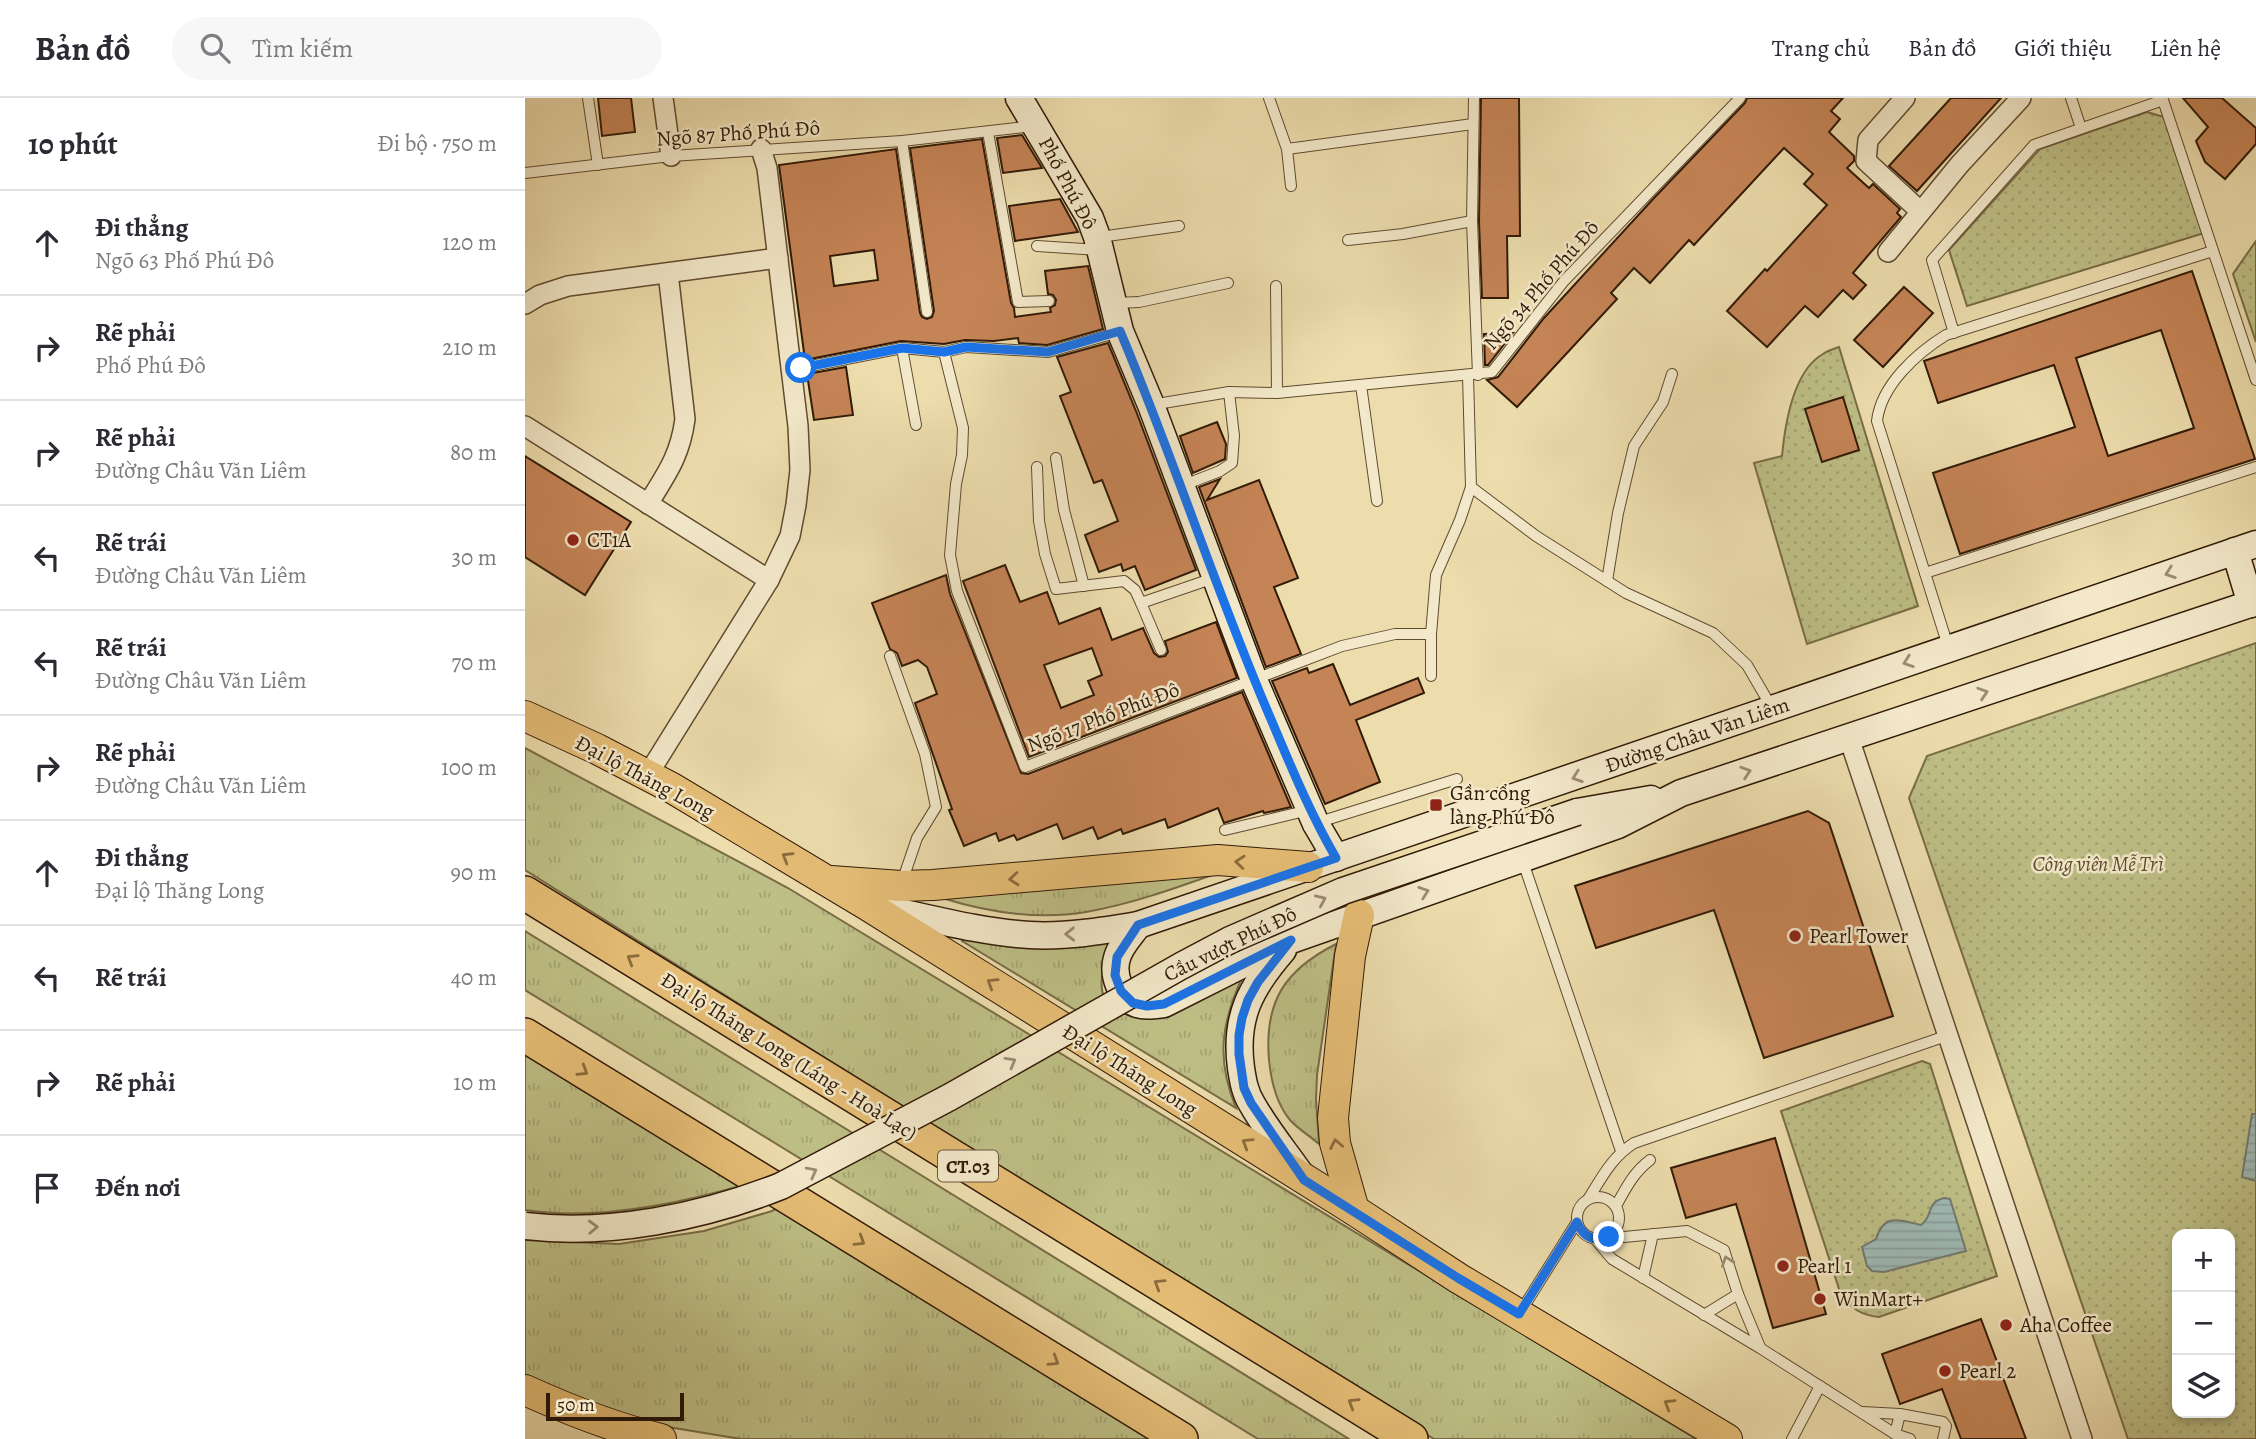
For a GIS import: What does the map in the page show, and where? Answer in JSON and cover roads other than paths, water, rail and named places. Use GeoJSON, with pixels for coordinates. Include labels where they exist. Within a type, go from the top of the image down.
{"type":"FeatureCollection","features":[{"type":"Feature","properties":{"kind":"highway","name":"Đại lộ Thăng Long (Láng - Hoà Lạc)"},"geometry":{"type":"LineString","coordinates":[[525,893],[1411,1439]]}},
{"type":"Feature","properties":{"kind":"highway"},"geometry":{"type":"LineString","coordinates":[[525,1035],[1181,1439]]}},
{"type":"Feature","properties":{"kind":"main road","name":"Phố Phú Đô"},"geometry":{"type":"LineString","coordinates":[[1019,98],[1090,218],[1120,331],[1151,405],[1254,680],[1313,817],[1336,858]]}},
{"type":"Feature","properties":{"kind":"main road"},"geometry":{"type":"LineString","coordinates":[[1138,925],[1117,957],[1115,975],[1121,991],[1133,1003],[1147,1006],[1164,1004],[1291,940],[1618,825],[1681,793],[2253,603],[2245,548]]}},
{"type":"Feature","properties":{"kind":"main road","name":"Đường Châu Văn Liêm"},"geometry":{"type":"LineString","coordinates":[[867,905],[985,930],[1031,935],[1086,934],[1138,925],[2245,548]]}},
{"type":"Feature","properties":{"kind":"main road","name":"Đại lộ Thăng Long"},"geometry":{"type":"LineString","coordinates":[[525,716],[597,749],[647,776],[867,905],[1458,1278],[1727,1439]]}},
{"type":"Feature","properties":{"kind":"main road","name":"Cầu vượt Phú Đô"},"geometry":{"type":"LineString","coordinates":[[525,1226],[613,1226],[653,1222],[753,1198],[950,1097],[1230,940],[1343,891],[1577,812],[1681,793]]}},
{"type":"Feature","properties":{"kind":"main road"},"geometry":{"type":"LineString","coordinates":[[826,881],[901,886],[980,882],[1218,860],[1308,867]]}},
{"type":"Feature","properties":{"kind":"main road"},"geometry":{"type":"LineString","coordinates":[[1354,1210],[1335,1143],[1333,1118],[1350,956],[1359,915]]}},
{"type":"Feature","properties":{"kind":"main road"},"geometry":{"type":"LineString","coordinates":[[1291,940],[1266,969],[1248,1000],[1239,1035],[1239,1054],[1244,1088],[1251,1103],[1304,1180]]}},
{"type":"Feature","properties":{"kind":"main road"},"geometry":{"type":"LineString","coordinates":[[525,1391],[629,1432],[661,1439]]}},
{"type":"Feature","properties":{"kind":"street"},"geometry":{"type":"LineString","coordinates":[[663,98],[671,156]]}},
{"type":"Feature","properties":{"kind":"street"},"geometry":{"type":"LineString","coordinates":[[1905,98],[1868,140],[1866,162],[1920,211]]}},
{"type":"Feature","properties":{"kind":"street"},"geometry":{"type":"LineString","coordinates":[[1888,252],[1960,164],[2021,98]]}},
{"type":"Feature","properties":{"kind":"street"},"geometry":{"type":"LineString","coordinates":[[647,776],[769,580],[790,536],[800,470],[798,426],[767,168],[761,149]]}},
{"type":"Feature","properties":{"kind":"street"},"geometry":{"type":"LineString","coordinates":[[525,304],[540,295],[568,286],[778,258]]}},
{"type":"Feature","properties":{"kind":"street"},"geometry":{"type":"LineString","coordinates":[[648,504],[673,464],[682,442],[685,419],[668,273]]}},
{"type":"Feature","properties":{"kind":"street"},"geometry":{"type":"LineString","coordinates":[[525,426],[769,580]]}},
{"type":"Feature","properties":{"kind":"street"},"geometry":{"type":"LineString","coordinates":[[1849,738],[2082,1439]]}},
{"type":"Feature","properties":{"kind":"lane"},"geometry":{"type":"LineString","coordinates":[[589,98],[598,164]]}},
{"type":"Feature","properties":{"kind":"lane"},"geometry":{"type":"LineString","coordinates":[[1269,98],[1287,149],[1290,186]]}},
{"type":"Feature","properties":{"kind":"lane"},"geometry":{"type":"LineString","coordinates":[[1431,676],[1436,575],[1471,487],[1474,98]]}},
{"type":"Feature","properties":{"kind":"lane","name":"Ngõ 34 Phố Phú Đô"},"geometry":{"type":"LineString","coordinates":[[1473,375],[1492,372],[1564,281],[1741,98]]}},
{"type":"Feature","properties":{"kind":"lane"},"geometry":{"type":"LineString","coordinates":[[2071,98],[2081,128]]}},
{"type":"Feature","properties":{"kind":"lane"},"geometry":{"type":"LineString","coordinates":[[1954,332],[1932,260],[2034,145],[2163,100],[2256,380]]}},
{"type":"Feature","properties":{"kind":"lane"},"geometry":{"type":"LineString","coordinates":[[1287,149],[1473,124]]}},
{"type":"Feature","properties":{"kind":"lane","name":"Ngõ 87 Phố Phú Đô"},"geometry":{"type":"LineString","coordinates":[[525,173],[671,156],[902,141],[1037,126]]}},
{"type":"Feature","properties":{"kind":"lane"},"geometry":{"type":"LineString","coordinates":[[988,132],[1018,302],[1049,301]]}},
{"type":"Feature","properties":{"kind":"lane"},"geometry":{"type":"LineString","coordinates":[[902,141],[927,312]]}},
{"type":"Feature","properties":{"kind":"lane"},"geometry":{"type":"LineString","coordinates":[[1348,240],[1403,234],[1472,221]]}},
{"type":"Feature","properties":{"kind":"lane"},"geometry":{"type":"LineString","coordinates":[[1037,247],[1098,244],[1179,226]]}},
{"type":"Feature","properties":{"kind":"lane"},"geometry":{"type":"LineString","coordinates":[[1949,648],[1877,421],[1878,410],[1886,393],[1928,347],[1954,332],[2213,251]]}},
{"type":"Feature","properties":{"kind":"lane"},"geometry":{"type":"LineString","coordinates":[[1112,303],[1139,302],[1228,283]]}},
{"type":"Feature","properties":{"kind":"lane"},"geometry":{"type":"LineString","coordinates":[[1276,286],[1277,393]]}},
{"type":"Feature","properties":{"kind":"lane"},"geometry":{"type":"LineString","coordinates":[[801,368],[902,348],[944,352],[966,347],[1048,352],[1120,331]]}},
{"type":"Feature","properties":{"kind":"lane"},"geometry":{"type":"LineString","coordinates":[[902,348],[916,425]]}},
{"type":"Feature","properties":{"kind":"lane","name":"Ngõ 17 Phố Phú Đô"},"geometry":{"type":"LineString","coordinates":[[944,352],[963,428],[963,455],[956,484],[950,555],[957,591],[1025,767],[1254,680]]}},
{"type":"Feature","properties":{"kind":"lane"},"geometry":{"type":"LineString","coordinates":[[1607,581],[1618,513],[1634,446],[1663,402],[1672,374]]}},
{"type":"Feature","properties":{"kind":"lane"},"geometry":{"type":"LineString","coordinates":[[1151,405],[1229,392],[1277,393],[1473,375]]}},
{"type":"Feature","properties":{"kind":"lane"},"geometry":{"type":"LineString","coordinates":[[1361,385],[1377,501]]}},
{"type":"Feature","properties":{"kind":"lane"},"geometry":{"type":"LineString","coordinates":[[1180,486],[1220,471],[1232,463],[1234,436],[1229,392]]}},
{"type":"Feature","properties":{"kind":"lane"},"geometry":{"type":"LineString","coordinates":[[1056,458],[1063,510],[1084,586]]}},
{"type":"Feature","properties":{"kind":"lane"},"geometry":{"type":"LineString","coordinates":[[1037,467],[1039,521],[1045,554],[1056,589],[1124,581],[1135,590],[1161,650]]}},
{"type":"Feature","properties":{"kind":"lane"},"geometry":{"type":"LineString","coordinates":[[1925,573],[2256,467]]}},
{"type":"Feature","properties":{"kind":"lane"},"geometry":{"type":"LineString","coordinates":[[1471,487],[1536,536],[1626,593],[1713,633],[1747,665],[1773,708]]}},
{"type":"Feature","properties":{"kind":"lane"},"geometry":{"type":"LineString","coordinates":[[1141,603],[1215,577]]}},
{"type":"Feature","properties":{"kind":"lane"},"geometry":{"type":"LineString","coordinates":[[1254,680],[1342,646],[1395,634],[1431,634]]}},
{"type":"Feature","properties":{"kind":"lane"},"geometry":{"type":"LineString","coordinates":[[890,656],[925,754],[936,807],[917,838],[901,886]]}},
{"type":"Feature","properties":{"kind":"lane"},"geometry":{"type":"LineString","coordinates":[[1225,830],[1313,817],[1457,779]]}},
{"type":"Feature","properties":{"kind":"lane"},"geometry":{"type":"LineString","coordinates":[[1522,858],[1621,1151]]}},
{"type":"Feature","properties":{"kind":"lane"},"geometry":{"type":"LineString","coordinates":[[1519,1314],[1577,1222],[1579,1209],[1589,1199],[1609,1165],[1621,1151],[1655,1136],[1946,1035]]}},
{"type":"Feature","properties":{"kind":"lane"},"geometry":{"type":"LineString","coordinates":[[1616,1206],[1630,1180],[1650,1160]]}},
{"type":"Feature","properties":{"kind":"lane"},"geometry":{"type":"LineString","coordinates":[[1589,1199],[1604,1197],[1616,1206],[1620,1220],[1612,1234],[1596,1240]]}},
{"type":"Feature","properties":{"kind":"lane"},"geometry":{"type":"LineString","coordinates":[[1577,1222],[1584,1234],[1596,1240],[1612,1259],[1760,1348],[1895,1434],[1910,1439]]}},
{"type":"Feature","properties":{"kind":"lane"},"geometry":{"type":"LineString","coordinates":[[1612,1234],[1624,1237],[1689,1231],[1724,1250],[1760,1348]]}},
{"type":"Feature","properties":{"kind":"lane"},"geometry":{"type":"LineString","coordinates":[[1643,1278],[1653,1234]]}},
{"type":"Feature","properties":{"kind":"lane"},"geometry":{"type":"LineString","coordinates":[[1704,1315],[1738,1294]]}},
{"type":"Feature","properties":{"kind":"lane"},"geometry":{"type":"LineString","coordinates":[[1792,1439],[1820,1386]]}},
{"type":"Feature","properties":{"kind":"lane"},"geometry":{"type":"LineString","coordinates":[[1862,1412],[1900,1413],[1943,1422],[1946,1426],[1943,1439]]}},
{"type":"Feature","properties":{"kind":"lane"},"geometry":{"type":"LineString","coordinates":[[1895,1434],[1900,1413]]}},
{"type":"Feature","properties":{"kind":"water"},"geometry":{"type":"Polygon","coordinates":[[[2252,1114],[2256,1114],[2256,1181],[2242,1177],[2252,1114]]]}},
{"type":"Feature","properties":{"kind":"water"},"geometry":{"type":"Polygon","coordinates":[[[1944,1198],[1950,1199],[1966,1251],[1884,1272],[1872,1271],[1867,1266],[1862,1247],[1876,1239],[1883,1225],[1893,1220],[1921,1225],[1934,1203],[1944,1198]]]}},
{"type":"Feature","properties":{"kind":"place","name":"CT1A"},"geometry":{"type":"Point","coordinates":[573,540]}},
{"type":"Feature","properties":{"kind":"place","name":"Gần cổng làng Phú Đô"},"geometry":{"type":"Point","coordinates":[1436,805]}},
{"type":"Feature","properties":{"kind":"place","name":"Pearl Tower"},"geometry":{"type":"Point","coordinates":[1795,936]}},
{"type":"Feature","properties":{"kind":"place","name":"Pearl 1"},"geometry":{"type":"Point","coordinates":[1783,1266]}},
{"type":"Feature","properties":{"kind":"place","name":"WinMart+"},"geometry":{"type":"Point","coordinates":[1820,1299]}},
{"type":"Feature","properties":{"kind":"place","name":"Aha Coffee"},"geometry":{"type":"Point","coordinates":[2006,1325]}},
{"type":"Feature","properties":{"kind":"place","name":"Pearl 2"},"geometry":{"type":"Point","coordinates":[1945,1371]}},
{"type":"Feature","properties":{"kind":"park label","name":"Công viên Mễ Trì"},"geometry":{"type":"Point","coordinates":[2098,864]}}]}
